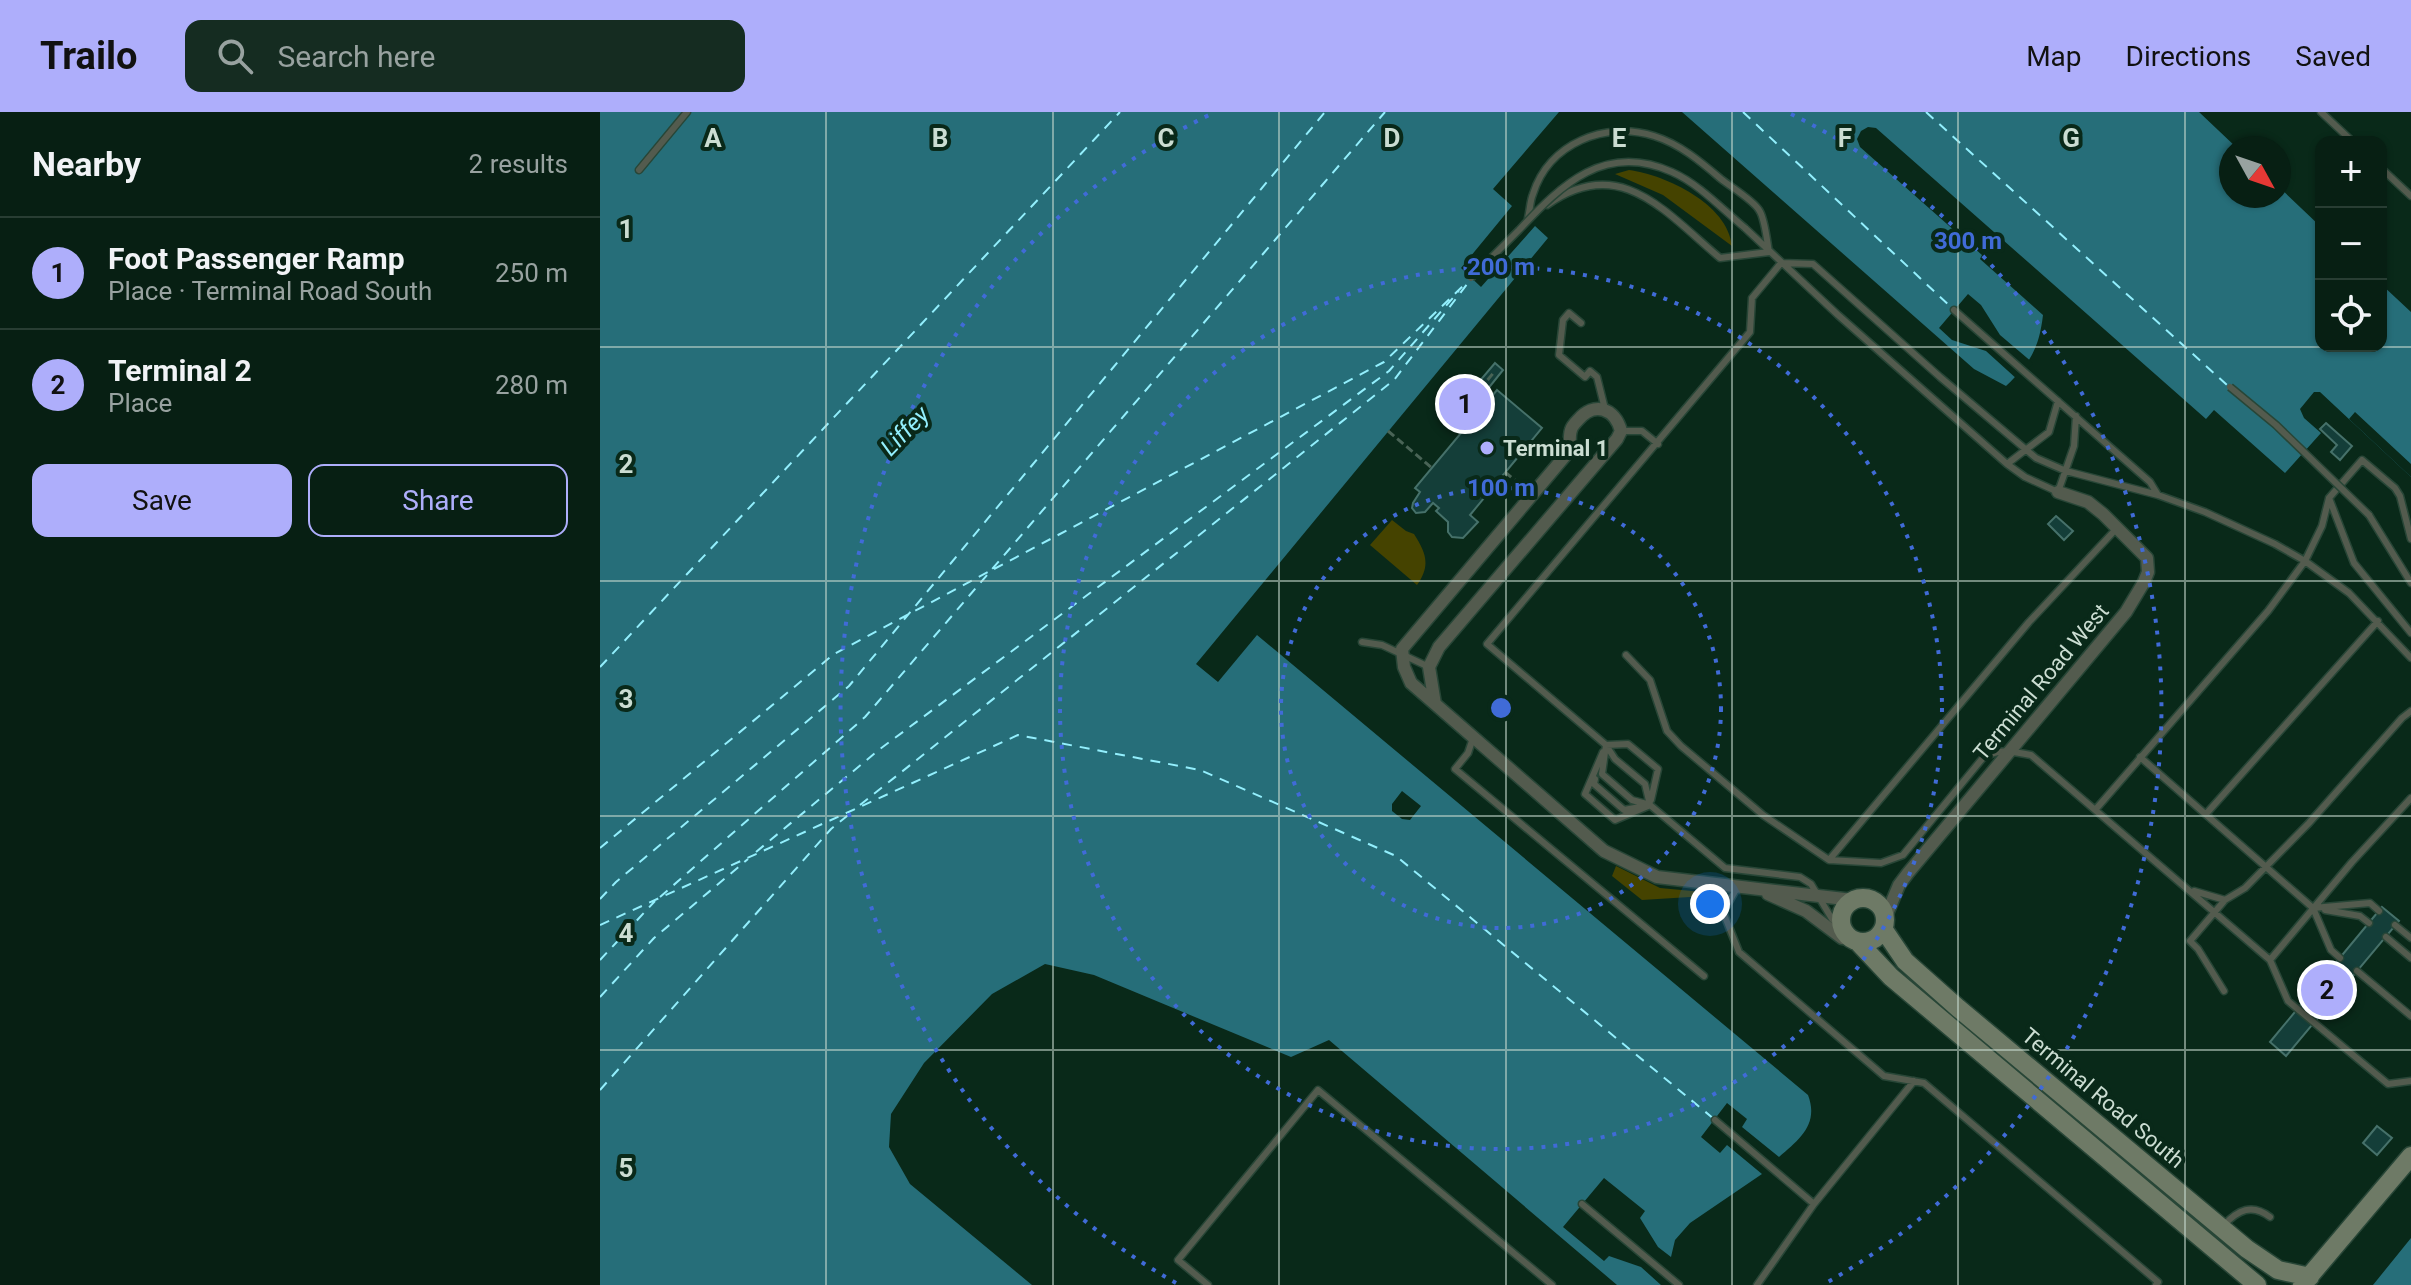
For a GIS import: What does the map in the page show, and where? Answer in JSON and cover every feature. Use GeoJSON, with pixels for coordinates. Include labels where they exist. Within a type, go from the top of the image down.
{"type":"FeatureCollection","features":[{"type":"Feature","properties":{"kind":"street"},"geometry":{"type":"LineString","coordinates":[[1403,655],[1402,649],[1570,450],[1571,428],[1586,411],[1605,409],[1619,423],[1621,431],[1617,439],[1439,647],[1429,667],[1435,704]]}},
{"type":"Feature","properties":{"kind":"street","name":"Terminal Road West"},"geometry":{"type":"LineString","coordinates":[[1885,923],[1899,885],[2136,598],[2148,572],[2147,558],[2088,502],[2058,492]]}},
{"type":"Feature","properties":{"kind":"street"},"geometry":{"type":"LineString","coordinates":[[1495,540],[1516,558]]}},
{"type":"Feature","properties":{"kind":"street","name":"Terminal Road South"},"geometry":{"type":"LineString","coordinates":[[1403,655],[1411,683],[1604,851],[1657,877],[1853,900]]}},
{"type":"Feature","properties":{"kind":"street","name":"Terminal Road South"},"geometry":{"type":"LineString","coordinates":[[1754,888],[1806,911],[1842,938],[1851,937],[1891,977],[2257,1285]]}},
{"type":"Feature","properties":{"kind":"street"},"geometry":{"type":"LineString","coordinates":[[1860,897],[1874,900],[1884,910],[1885,923],[1873,940],[1851,937],[1841,916],[1853,900],[1860,897]]}},
{"type":"Feature","properties":{"kind":"street","name":"Terminal Road South"},"geometry":{"type":"LineString","coordinates":[[1885,923],[1905,961],[1948,999],[2269,1266],[2306,1281]]}},
{"type":"Feature","properties":{"kind":"street"},"geometry":{"type":"LineString","coordinates":[[2306,1281],[2411,1156]]}},
{"type":"Feature","properties":{"kind":"lane"},"geometry":{"type":"LineString","coordinates":[[639,170],[687,112]]}},
{"type":"Feature","properties":{"kind":"lane"},"geometry":{"type":"LineString","coordinates":[[2321,112],[2347,136]]}},
{"type":"Feature","properties":{"kind":"lane"},"geometry":{"type":"LineString","coordinates":[[1528,218],[1533,193],[1544,172],[1560,153],[1578,140],[1598,133],[1637,132],[1678,146],[1760,211],[1769,252]]}},
{"type":"Feature","properties":{"kind":"lane"},"geometry":{"type":"LineString","coordinates":[[1769,252],[1720,258],[1654,203],[1632,190],[1614,184],[1590,186],[1563,194],[1528,218],[1471,278],[1564,185],[1585,171],[1615,162],[1646,163],[1674,172],[1700,190],[2025,477],[2058,492],[2074,446],[2076,416]]}},
{"type":"Feature","properties":{"kind":"lane"},"geometry":{"type":"LineString","coordinates":[[2387,174],[2411,196]]}},
{"type":"Feature","properties":{"kind":"lane"},"geometry":{"type":"LineString","coordinates":[[1650,805],[1645,784],[1615,759],[1606,745],[1487,644],[1750,332],[1752,298],[1781,263]]}},
{"type":"Feature","properties":{"kind":"lane"},"geometry":{"type":"LineString","coordinates":[[1781,263],[1813,264],[2025,450],[2045,464],[2158,495],[2243,528],[2305,561],[2349,593],[2411,658]]}},
{"type":"Feature","properties":{"kind":"lane"},"geometry":{"type":"LineString","coordinates":[[1954,310],[2150,482],[2158,495]]}},
{"type":"Feature","properties":{"kind":"lane"},"geometry":{"type":"LineString","coordinates":[[1581,323],[1569,313],[1563,320],[1559,355],[1585,377],[1590,371],[1597,377],[1605,409]]}},
{"type":"Feature","properties":{"kind":"lane"},"geometry":{"type":"LineString","coordinates":[[2230,387],[2276,425],[2369,515],[2411,583]]}},
{"type":"Feature","properties":{"kind":"lane"},"geometry":{"type":"LineString","coordinates":[[2007,464],[2049,432],[2058,401]]}},
{"type":"Feature","properties":{"kind":"lane"},"geometry":{"type":"LineString","coordinates":[[1621,431],[1642,431],[1658,444]]}},
{"type":"Feature","properties":{"kind":"lane"},"geometry":{"type":"LineString","coordinates":[[2096,809],[2268,611],[2305,561],[2322,526],[2329,498],[2362,460],[2400,496],[2411,539]]}},
{"type":"Feature","properties":{"kind":"lane"},"geometry":{"type":"LineString","coordinates":[[2329,498],[2354,563],[2411,633]]}},
{"type":"Feature","properties":{"kind":"lane"},"geometry":{"type":"LineString","coordinates":[[1829,860],[2029,622],[2117,528]]}},
{"type":"Feature","properties":{"kind":"lane"},"geometry":{"type":"LineString","coordinates":[[2206,814],[2378,621]]}},
{"type":"Feature","properties":{"kind":"lane"},"geometry":{"type":"LineString","coordinates":[[1362,642],[1382,645],[1429,667]]}},
{"type":"Feature","properties":{"kind":"lane"},"geometry":{"type":"LineString","coordinates":[[1626,655],[1650,680],[1667,731],[1754,808],[1829,860],[1881,863],[1903,855],[1982,759],[1989,754],[2008,751],[2031,755],[2270,960],[2288,1001],[2388,1084],[2411,1081]]}},
{"type":"Feature","properties":{"kind":"lane"},"geometry":{"type":"LineString","coordinates":[[2224,991],[2190,941],[2225,900],[2245,888],[2309,823],[2411,711]]}},
{"type":"Feature","properties":{"kind":"lane"},"geometry":{"type":"LineString","coordinates":[[1473,738],[1468,753],[1455,769],[1704,976]]}},
{"type":"Feature","properties":{"kind":"lane"},"geometry":{"type":"LineString","coordinates":[[1606,745],[1628,744],[1658,769],[1650,805]]}},
{"type":"Feature","properties":{"kind":"lane"},"geometry":{"type":"LineString","coordinates":[[1606,745],[1602,774],[1632,800],[1650,805],[1725,868],[1800,877],[1811,884],[1832,919],[1851,937]]}},
{"type":"Feature","properties":{"kind":"lane"},"geometry":{"type":"LineString","coordinates":[[1606,745],[1594,784],[1624,810],[1650,805]]}},
{"type":"Feature","properties":{"kind":"lane"},"geometry":{"type":"LineString","coordinates":[[1606,745],[1585,794],[1615,820],[1650,805]]}},
{"type":"Feature","properties":{"kind":"lane"},"geometry":{"type":"LineString","coordinates":[[2140,757],[2313,908],[2331,950],[2340,958]]}},
{"type":"Feature","properties":{"kind":"lane"},"geometry":{"type":"LineString","coordinates":[[2270,960],[2411,798]]}},
{"type":"Feature","properties":{"kind":"lane"},"geometry":{"type":"LineString","coordinates":[[1738,887],[1723,912],[1739,952],[1884,1076],[1924,1083],[2158,1282],[2156,1285]]}},
{"type":"Feature","properties":{"kind":"lane"},"geometry":{"type":"LineString","coordinates":[[2191,890],[2225,900]]}},
{"type":"Feature","properties":{"kind":"lane"},"geometry":{"type":"LineString","coordinates":[[2313,908],[2370,903],[2379,911]]}},
{"type":"Feature","properties":{"kind":"lane"},"geometry":{"type":"LineString","coordinates":[[2313,908],[2360,916],[2369,923]]}},
{"type":"Feature","properties":{"kind":"lane"},"geometry":{"type":"LineString","coordinates":[[2395,925],[2411,938]]}},
{"type":"Feature","properties":{"kind":"lane"},"geometry":{"type":"LineString","coordinates":[[2386,937],[2411,958]]}},
{"type":"Feature","properties":{"kind":"lane"},"geometry":{"type":"LineString","coordinates":[[2357,971],[2411,1016]]}},
{"type":"Feature","properties":{"kind":"lane"},"geometry":{"type":"LineString","coordinates":[[1757,1285],[1814,1204],[1914,1081]]}},
{"type":"Feature","properties":{"kind":"lane"},"geometry":{"type":"LineString","coordinates":[[1208,1285],[1178,1260],[1318,1090],[1552,1285]]}},
{"type":"Feature","properties":{"kind":"lane"},"geometry":{"type":"LineString","coordinates":[[1715,1120],[1814,1204]]}},
{"type":"Feature","properties":{"kind":"lane"},"geometry":{"type":"LineString","coordinates":[[1582,1204],[1679,1285]]}},
{"type":"Feature","properties":{"kind":"lane"},"geometry":{"type":"LineString","coordinates":[[2222,1228],[2245,1209],[2256,1208],[2270,1217]]}},
{"type":"Feature","properties":{"kind":"path"},"geometry":{"type":"LineString","coordinates":[[1468,425],[1458,416],[1495,371]]}},
{"type":"Feature","properties":{"kind":"path"},"geometry":{"type":"LineString","coordinates":[[1388,431],[1432,468]]}},
{"type":"Feature","properties":{"kind":"path"},"geometry":{"type":"LineString","coordinates":[[1505,472],[1517,482]]}},
{"type":"Feature","properties":{"kind":"shaded area"},"geometry":{"type":"Polygon","coordinates":[[[1629,170],[1660,178],[1693,194],[1719,217],[1728,231],[1732,246],[1663,195],[1615,174],[1629,170]]]}},
{"type":"Feature","properties":{"kind":"shaded area"},"geometry":{"type":"Polygon","coordinates":[[[1392,520],[1414,534],[1422,547],[1425,565],[1417,585],[1370,545],[1392,520]]]}},
{"type":"Feature","properties":{"kind":"shaded area"},"geometry":{"type":"Polygon","coordinates":[[[1616,866],[1660,888],[1703,892],[1706,896],[1642,900],[1612,876],[1616,866]]]}},
{"type":"Feature","properties":{"kind":"water","name":"Liffey"},"geometry":{"type":"Polygon","coordinates":[[[600,112],[1559,112],[1493,189],[1512,206],[1461,268],[1481,287],[1535,226],[1548,238],[1196,664],[1218,682],[1257,635],[1808,1095],[1811,1114],[1806,1130],[1779,1157],[1742,1127],[1747,1119],[1727,1103],[1701,1137],[1720,1153],[1727,1145],[1762,1174],[1690,1223],[1675,1240],[1671,1257],[1658,1247],[1640,1218],[1645,1211],[1604,1178],[1563,1227],[1604,1261],[1609,1256],[1641,1267],[1661,1285],[1617,1285],[1329,1040],[1291,1057],[1094,975],[1045,964],[992,994],[924,1063],[891,1114],[889,1147],[910,1184],[1032,1285],[600,1285],[600,112]]]}},
{"type":"Feature","properties":{"kind":"water"},"geometry":{"type":"Polygon","coordinates":[[[1682,112],[2199,112],[2224,136],[2219,136],[2219,208],[2291,208],[2291,198],[2315,221],[2315,352],[2387,352],[2387,290],[2411,312],[2411,477],[2320,392],[2314,392],[2300,409],[2304,418],[2321,433],[2285,473],[2214,410],[2206,419],[1876,128],[1868,127],[1861,131],[1857,139],[1860,147],[1982,255],[1980,259],[2043,315],[2032,355],[2006,386],[1974,369],[1682,112]]]}},
{"type":"Feature","properties":{"kind":"water"},"geometry":{"type":"Polygon","coordinates":[[[2411,1238],[2411,1285],[2373,1285],[2411,1238]]]}},
{"type":"Feature","properties":{"kind":"pier"},"geometry":{"type":"Polygon","coordinates":[[[1968,294],[1981,305],[2000,335],[2033,363],[2018,380],[1986,351],[1952,340],[1939,328],[1968,294]]]}},
{"type":"Feature","properties":{"kind":"pier"},"geometry":{"type":"Polygon","coordinates":[[[2355,412],[2411,464],[2411,477],[2349,419],[2355,412]]]}},
{"type":"Feature","properties":{"kind":"pier"},"geometry":{"type":"Polygon","coordinates":[[[1402,791],[1421,806],[1410,820],[1402,819],[1392,811],[1392,804],[1402,791]]]}},
{"type":"Feature","properties":{"kind":"building"},"geometry":{"type":"Polygon","coordinates":[[[1495,363],[1503,370],[1466,416],[1472,421],[1465,428],[1446,412],[1464,392],[1468,395],[1495,363]]]}},
{"type":"Feature","properties":{"kind":"building","name":"Terminal 1"},"geometry":{"type":"Polygon","coordinates":[[[1497,390],[1542,428],[1470,515],[1478,522],[1463,538],[1452,537],[1448,532],[1448,522],[1436,511],[1439,508],[1433,503],[1425,512],[1416,513],[1412,508],[1420,492],[1415,488],[1497,390]]]}},
{"type":"Feature","properties":{"kind":"building"},"geometry":{"type":"Polygon","coordinates":[[[2326,423],[2352,446],[2340,460],[2331,452],[2337,445],[2320,429],[2326,423]]]}},
{"type":"Feature","properties":{"kind":"building"},"geometry":{"type":"Polygon","coordinates":[[[2056,516],[2073,531],[2064,540],[2048,524],[2056,516]]]}},
{"type":"Feature","properties":{"kind":"building"},"geometry":{"type":"Polygon","coordinates":[[[2382,907],[2399,921],[2286,1056],[2270,1042],[2382,907]]]}},
{"type":"Feature","properties":{"kind":"building"},"geometry":{"type":"Polygon","coordinates":[[[2377,1126],[2392,1138],[2377,1155],[2363,1143],[2377,1126]]]}},
{"type":"Feature","properties":{"kind":"ferry route"},"geometry":{"type":"LineString","coordinates":[[600,667],[1120,112]]}},
{"type":"Feature","properties":{"kind":"ferry route"},"geometry":{"type":"LineString","coordinates":[[600,899],[616,882],[849,686],[1325,112]]}},
{"type":"Feature","properties":{"kind":"ferry route"},"geometry":{"type":"LineString","coordinates":[[660,897],[865,717],[1385,112]]}},
{"type":"Feature","properties":{"kind":"ferry route"},"geometry":{"type":"LineString","coordinates":[[1743,112],[1953,309]]}},
{"type":"Feature","properties":{"kind":"ferry route"},"geometry":{"type":"LineString","coordinates":[[1926,112],[2227,385]]}},
{"type":"Feature","properties":{"kind":"ferry route"},"geometry":{"type":"LineString","coordinates":[[860,805],[1394,380],[1471,279]]}},
{"type":"Feature","properties":{"kind":"ferry route"},"geometry":{"type":"LineString","coordinates":[[994,569],[1384,362],[1465,284]]}},
{"type":"Feature","properties":{"kind":"ferry route"},"geometry":{"type":"LineString","coordinates":[[756,852],[880,749],[1389,371],[1459,291]]}},
{"type":"Feature","properties":{"kind":"ferry route"},"geometry":{"type":"LineString","coordinates":[[600,848],[834,654],[988,572]]}},
{"type":"Feature","properties":{"kind":"ferry route"},"geometry":{"type":"LineString","coordinates":[[600,925],[1018,735],[1200,770],[1396,856],[1714,1119]]}},
{"type":"Feature","properties":{"kind":"ferry route"},"geometry":{"type":"LineString","coordinates":[[600,1090],[831,829],[852,812]]}},
{"type":"Feature","properties":{"kind":"ferry route"},"geometry":{"type":"LineString","coordinates":[[600,997],[654,938],[748,859]]}},
{"type":"Feature","properties":{"kind":"ferry route"},"geometry":{"type":"LineString","coordinates":[[600,960],[655,901]]}},
{"type":"Feature","properties":{"kind":"place","name":"Foot Passenger Ramp"},"geometry":{"type":"Point","coordinates":[1465,404]}},
{"type":"Feature","properties":{"kind":"place","name":"Terminal 1"},"geometry":{"type":"Point","coordinates":[1487,448]}},
{"type":"Feature","properties":{"kind":"place","name":"Terminal 2"},"geometry":{"type":"Point","coordinates":[2327,990]}}]}
